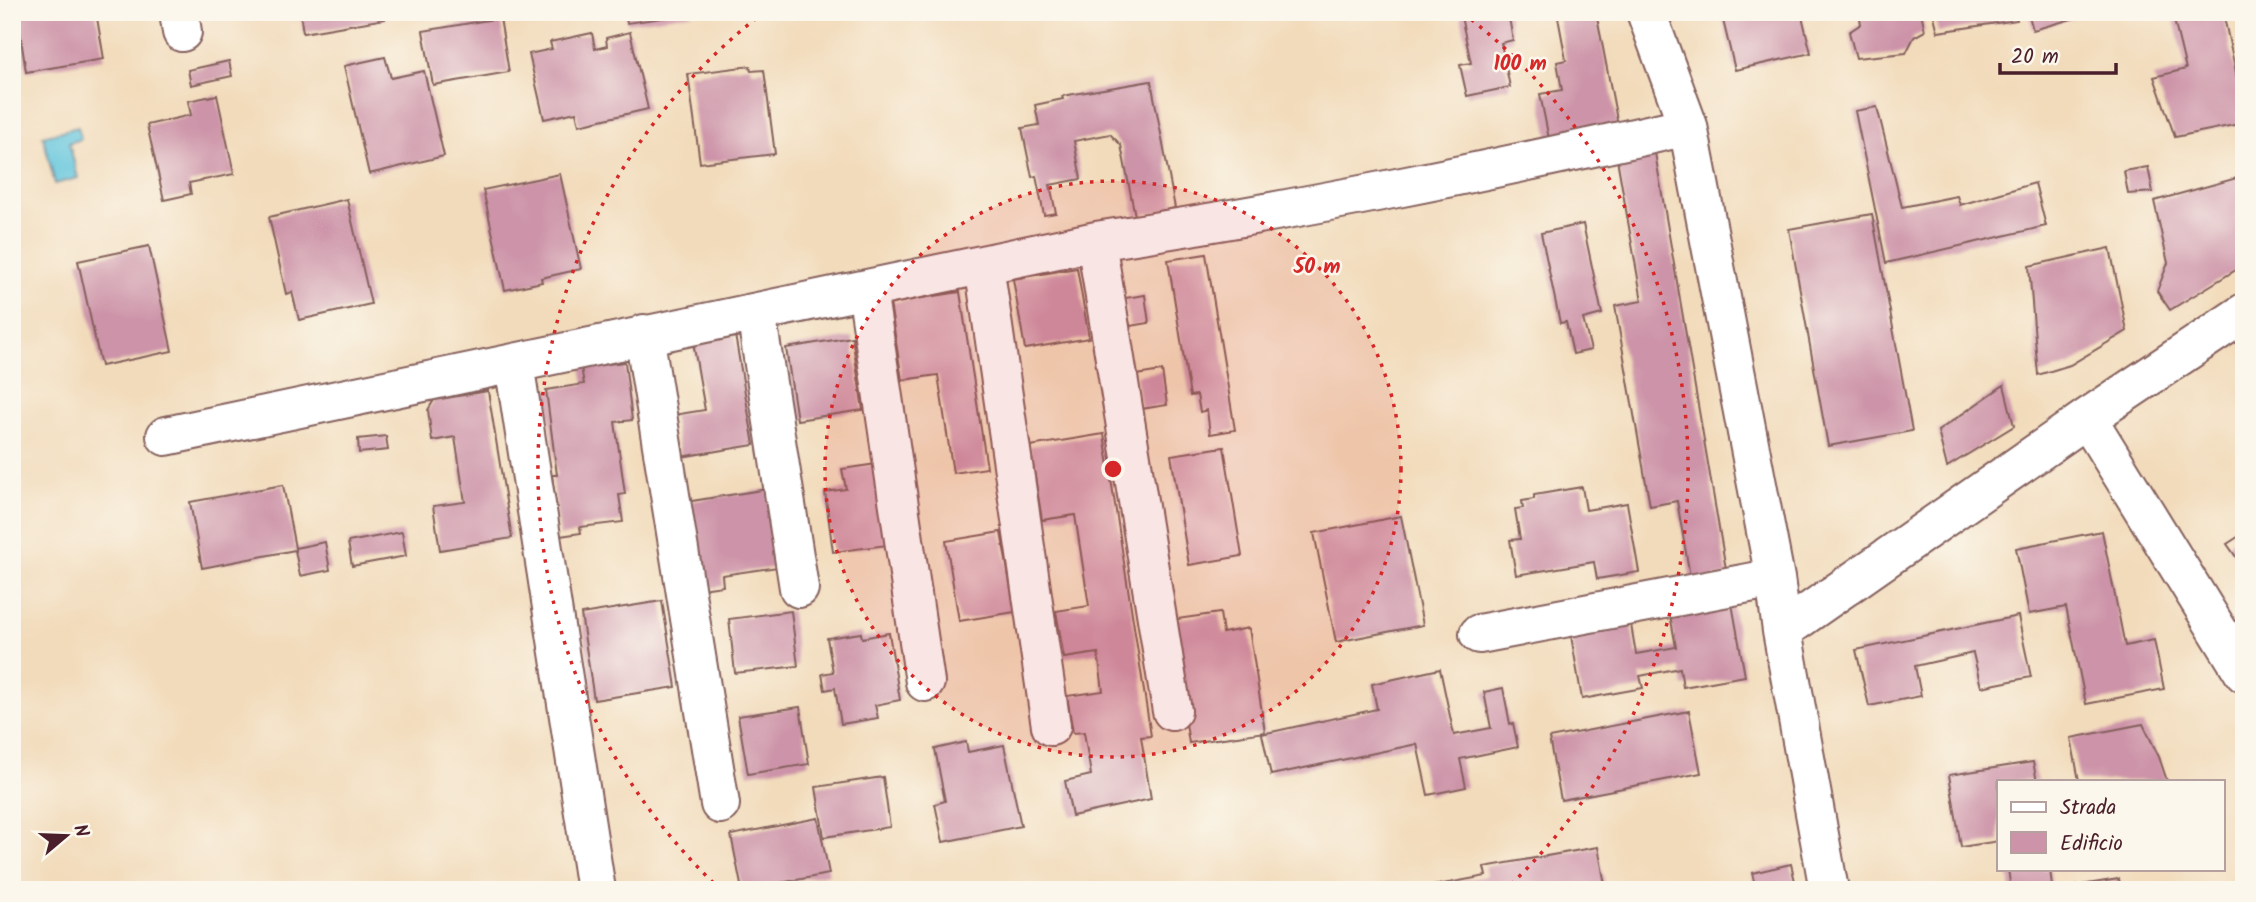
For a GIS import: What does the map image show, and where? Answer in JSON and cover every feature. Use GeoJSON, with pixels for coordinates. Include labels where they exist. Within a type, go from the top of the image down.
{"type":"FeatureCollection","features":[{"type":"Feature","properties":{"kind":"street"},"geometry":{"type":"LineString","coordinates":[[1646,12],[1688,126],[1775,578],[1782,631],[1829,890]]}},
{"type":"Feature","properties":{"kind":"street"},"geometry":{"type":"LineString","coordinates":[[166,436],[644,334],[1096,242],[1473,173],[1688,126]]}},
{"type":"Feature","properties":{"kind":"street"},"geometry":{"type":"LineString","coordinates":[[1096,242],[1172,711]]}},
{"type":"Feature","properties":{"kind":"street"},"geometry":{"type":"LineString","coordinates":[[984,265],[1051,726]]}},
{"type":"Feature","properties":{"kind":"street"},"geometry":{"type":"LineString","coordinates":[[867,289],[925,682]]}},
{"type":"Feature","properties":{"kind":"street"},"geometry":{"type":"LineString","coordinates":[[756,313],[799,588]]}},
{"type":"Feature","properties":{"kind":"street"},"geometry":{"type":"LineString","coordinates":[[1782,631],[2087,418],[2244,313]]}},
{"type":"Feature","properties":{"kind":"street"},"geometry":{"type":"LineString","coordinates":[[644,334],[720,804]]}},
{"type":"Feature","properties":{"kind":"street"},"geometry":{"type":"LineString","coordinates":[[514,363],[596,890]]}},
{"type":"Feature","properties":{"kind":"street"},"geometry":{"type":"LineString","coordinates":[[2087,418],[2244,673]]}},
{"type":"Feature","properties":{"kind":"street"},"geometry":{"type":"LineString","coordinates":[[1479,634],[1775,578]]}},
{"type":"Feature","properties":{"kind":"water"},"geometry":{"type":"Polygon","coordinates":[[[78,127],[81,139],[69,143],[78,178],[55,184],[43,136],[78,127]]]}},
{"type":"Feature","properties":{"kind":"building"},"geometry":{"type":"Polygon","coordinates":[[[17,12],[96,12],[104,59],[26,72],[17,12]]]}},
{"type":"Feature","properties":{"kind":"building"},"geometry":{"type":"Polygon","coordinates":[[[300,12],[384,12],[385,19],[303,33],[300,12]]]}},
{"type":"Feature","properties":{"kind":"building"},"geometry":{"type":"Polygon","coordinates":[[[625,12],[692,12],[692,14],[627,23],[625,12]]]}},
{"type":"Feature","properties":{"kind":"building"},"geometry":{"type":"Polygon","coordinates":[[[1460,12],[1508,12],[1513,40],[1501,43],[1510,87],[1467,96],[1460,65],[1471,63],[1460,12]]]}},
{"type":"Feature","properties":{"kind":"building"},"geometry":{"type":"Polygon","coordinates":[[[1557,12],[1596,12],[1618,125],[1549,139],[1540,94],[1562,90],[1557,62],[1566,60],[1557,12]]]}},
{"type":"Feature","properties":{"kind":"building"},"geometry":{"type":"Polygon","coordinates":[[[1721,12],[1801,12],[1811,53],[1735,70],[1721,12]]]}},
{"type":"Feature","properties":{"kind":"building"},"geometry":{"type":"Polygon","coordinates":[[[1859,12],[1921,12],[1925,31],[1914,37],[1906,53],[1856,58],[1849,32],[1861,24],[1859,12]]]}},
{"type":"Feature","properties":{"kind":"building"},"geometry":{"type":"Polygon","coordinates":[[[1933,12],[2015,12],[2017,20],[1938,32],[1933,12]]]}},
{"type":"Feature","properties":{"kind":"building"},"geometry":{"type":"Polygon","coordinates":[[[2028,12],[2093,12],[2093,13],[2033,30],[2028,12]]]}},
{"type":"Feature","properties":{"kind":"building"},"geometry":{"type":"Polygon","coordinates":[[[2172,12],[2223,12],[2244,111],[2244,123],[2175,137],[2154,77],[2186,69],[2172,12]]]}},
{"type":"Feature","properties":{"kind":"building"},"geometry":{"type":"Polygon","coordinates":[[[500,18],[509,72],[433,85],[423,31],[500,18]]]}},
{"type":"Feature","properties":{"kind":"building"},"geometry":{"type":"Polygon","coordinates":[[[630,32],[648,109],[579,125],[576,112],[544,119],[529,54],[552,49],[550,42],[592,33],[595,49],[607,46],[606,38],[630,32]]]}},
{"type":"Feature","properties":{"kind":"building"},"geometry":{"type":"Polygon","coordinates":[[[385,57],[391,78],[424,71],[444,156],[369,174],[344,66],[385,57]]]}},
{"type":"Feature","properties":{"kind":"building"},"geometry":{"type":"Polygon","coordinates":[[[229,61],[232,76],[191,85],[188,70],[229,61]]]}},
{"type":"Feature","properties":{"kind":"building"},"geometry":{"type":"Polygon","coordinates":[[[750,66],[751,71],[764,70],[775,154],[700,163],[688,74],[750,66]]]}},
{"type":"Feature","properties":{"kind":"building"},"geometry":{"type":"Polygon","coordinates":[[[1151,81],[1175,208],[1135,216],[1121,145],[1110,134],[1074,141],[1081,179],[1050,185],[1056,213],[1044,215],[1036,176],[1032,177],[1022,128],[1039,125],[1035,105],[1063,99],[1062,96],[1151,81]]]}},
{"type":"Feature","properties":{"kind":"building"},"geometry":{"type":"Polygon","coordinates":[[[217,95],[234,174],[189,183],[191,194],[164,200],[147,125],[191,115],[188,101],[217,95]]]}},
{"type":"Feature","properties":{"kind":"building"},"geometry":{"type":"Polygon","coordinates":[[[1877,107],[1902,207],[1957,196],[1960,205],[2035,183],[2046,226],[1886,263],[1855,111],[1877,107]]]}},
{"type":"Feature","properties":{"kind":"building"},"geometry":{"type":"Polygon","coordinates":[[[1654,147],[1727,575],[1691,582],[1677,501],[1650,506],[1615,306],[1642,301],[1616,153],[1654,147]]]}},
{"type":"Feature","properties":{"kind":"building"},"geometry":{"type":"Polygon","coordinates":[[[2148,167],[2153,192],[2128,194],[2124,171],[2148,167]]]}},
{"type":"Feature","properties":{"kind":"building"},"geometry":{"type":"Polygon","coordinates":[[[560,174],[581,269],[541,278],[542,282],[505,290],[483,190],[560,174]]]}},
{"type":"Feature","properties":{"kind":"building"},"geometry":{"type":"Polygon","coordinates":[[[2244,176],[2244,265],[2170,310],[2157,291],[2168,263],[2154,201],[2244,176]]]}},
{"type":"Feature","properties":{"kind":"building"},"geometry":{"type":"Polygon","coordinates":[[[347,199],[371,304],[299,320],[292,292],[286,294],[269,217],[347,199]]]}},
{"type":"Feature","properties":{"kind":"building"},"geometry":{"type":"Polygon","coordinates":[[[1872,214],[1912,431],[1828,446],[1789,229],[1872,214]]]}},
{"type":"Feature","properties":{"kind":"building"},"geometry":{"type":"Polygon","coordinates":[[[1583,224],[1602,314],[1583,319],[1591,350],[1573,354],[1566,322],[1560,323],[1541,233],[1583,224]]]}},
{"type":"Feature","properties":{"kind":"building"},"geometry":{"type":"Polygon","coordinates":[[[149,246],[172,351],[101,366],[78,261],[149,246]]]}},
{"type":"Feature","properties":{"kind":"building"},"geometry":{"type":"Polygon","coordinates":[[[2110,248],[2127,331],[2070,365],[2038,375],[2029,266],[2110,248]]]}},
{"type":"Feature","properties":{"kind":"building"},"geometry":{"type":"Polygon","coordinates":[[[1206,254],[1235,430],[1210,434],[1207,410],[1200,412],[1197,395],[1190,396],[1168,260],[1206,254]]]}},
{"type":"Feature","properties":{"kind":"building"},"geometry":{"type":"Polygon","coordinates":[[[1077,268],[1089,338],[1025,349],[1013,279],[1077,268]]]}},
{"type":"Feature","properties":{"kind":"building"},"geometry":{"type":"Polygon","coordinates":[[[960,292],[987,468],[953,473],[938,375],[902,380],[890,303],[960,292]]]}},
{"type":"Feature","properties":{"kind":"building"},"geometry":{"type":"Polygon","coordinates":[[[1145,295],[1149,323],[1130,326],[1125,298],[1145,295]]]}},
{"type":"Feature","properties":{"kind":"building"},"geometry":{"type":"Polygon","coordinates":[[[735,335],[754,445],[680,457],[673,415],[705,410],[693,342],[735,335]]]}},
{"type":"Feature","properties":{"kind":"building"},"geometry":{"type":"Polygon","coordinates":[[[852,337],[863,410],[797,420],[786,348],[852,337]]]}},
{"type":"Feature","properties":{"kind":"building"},"geometry":{"type":"Polygon","coordinates":[[[625,362],[632,420],[615,422],[625,494],[619,495],[623,522],[580,527],[581,533],[560,536],[552,475],[557,475],[546,390],[584,384],[581,367],[625,362]]]}},
{"type":"Feature","properties":{"kind":"building"},"geometry":{"type":"Polygon","coordinates":[[[1162,371],[1167,405],[1141,409],[1136,375],[1162,371]]]}},
{"type":"Feature","properties":{"kind":"building"},"geometry":{"type":"Polygon","coordinates":[[[2004,385],[2014,426],[1947,467],[1938,431],[2004,385]]]}},
{"type":"Feature","properties":{"kind":"building"},"geometry":{"type":"Polygon","coordinates":[[[488,391],[512,538],[440,550],[433,506],[465,502],[455,437],[432,441],[428,410],[434,400],[488,391]]]}},
{"type":"Feature","properties":{"kind":"building"},"geometry":{"type":"Polygon","coordinates":[[[1104,434],[1151,736],[1141,737],[1151,799],[1072,816],[1065,781],[1091,775],[1084,732],[1073,733],[1067,696],[1103,691],[1098,653],[1064,658],[1056,611],[1089,606],[1075,515],[1042,520],[1030,446],[1104,434]]]}},
{"type":"Feature","properties":{"kind":"building"},"geometry":{"type":"Polygon","coordinates":[[[386,436],[388,450],[359,453],[358,439],[386,436]]]}},
{"type":"Feature","properties":{"kind":"building"},"geometry":{"type":"Polygon","coordinates":[[[1224,447],[1242,556],[1189,565],[1171,455],[1224,447]]]}},
{"type":"Feature","properties":{"kind":"building"},"geometry":{"type":"Polygon","coordinates":[[[877,464],[888,545],[833,552],[825,492],[846,489],[842,469],[877,464]]]}},
{"type":"Feature","properties":{"kind":"building"},"geometry":{"type":"Polygon","coordinates":[[[283,485],[295,548],[325,542],[330,570],[300,576],[295,550],[202,568],[190,502],[283,485]]]}},
{"type":"Feature","properties":{"kind":"building"},"geometry":{"type":"Polygon","coordinates":[[[1582,487],[1586,510],[1627,503],[1639,572],[1597,579],[1594,562],[1516,575],[1510,540],[1520,539],[1515,509],[1523,508],[1522,501],[1534,499],[1534,495],[1582,487]]]}},
{"type":"Feature","properties":{"kind":"building"},"geometry":{"type":"Polygon","coordinates":[[[768,489],[778,567],[722,575],[723,586],[694,590],[683,511],[692,501],[768,489]]]}},
{"type":"Feature","properties":{"kind":"building"},"geometry":{"type":"Polygon","coordinates":[[[1401,516],[1423,625],[1336,642],[1314,533],[1401,516]]]}},
{"type":"Feature","properties":{"kind":"building"},"geometry":{"type":"Polygon","coordinates":[[[2102,531],[2125,646],[2154,640],[2164,689],[2086,704],[2066,607],[2029,614],[2016,548],[2102,531]]]}},
{"type":"Feature","properties":{"kind":"building"},"geometry":{"type":"Polygon","coordinates":[[[402,532],[406,556],[352,566],[348,542],[402,532]]]}},
{"type":"Feature","properties":{"kind":"building"},"geometry":{"type":"Polygon","coordinates":[[[1001,532],[1015,612],[959,621],[946,541],[1001,532]]]}},
{"type":"Feature","properties":{"kind":"building"},"geometry":{"type":"Polygon","coordinates":[[[2244,533],[2244,568],[2227,544],[2244,533]]]}},
{"type":"Feature","properties":{"kind":"building"},"geometry":{"type":"Polygon","coordinates":[[[1731,598],[1745,676],[1683,687],[1680,668],[1640,676],[1643,688],[1582,699],[1570,630],[1630,619],[1636,654],[1676,647],[1669,609],[1731,598]]]}},
{"type":"Feature","properties":{"kind":"building"},"geometry":{"type":"Polygon","coordinates":[[[662,601],[676,687],[594,700],[581,614],[662,601]]]}},
{"type":"Feature","properties":{"kind":"building"},"geometry":{"type":"Polygon","coordinates":[[[791,611],[798,666],[735,673],[729,619],[791,611]]]}},
{"type":"Feature","properties":{"kind":"building"},"geometry":{"type":"Polygon","coordinates":[[[1220,613],[1223,633],[1249,628],[1265,732],[1189,743],[1170,620],[1220,613]]]}},
{"type":"Feature","properties":{"kind":"building"},"geometry":{"type":"Polygon","coordinates":[[[2018,616],[2031,677],[1981,687],[1973,653],[1915,666],[1921,696],[1869,706],[1856,650],[2018,616]]]}},
{"type":"Feature","properties":{"kind":"building"},"geometry":{"type":"Polygon","coordinates":[[[861,633],[862,638],[889,633],[900,700],[875,705],[878,718],[841,724],[835,688],[825,690],[822,674],[833,672],[827,638],[861,633]]]}},
{"type":"Feature","properties":{"kind":"building"},"geometry":{"type":"Polygon","coordinates":[[[1440,669],[1454,735],[1491,728],[1484,692],[1503,688],[1510,724],[1513,723],[1518,747],[1460,759],[1466,787],[1428,795],[1417,744],[1271,775],[1262,734],[1377,709],[1372,684],[1440,669]]]}},
{"type":"Feature","properties":{"kind":"building"},"geometry":{"type":"Polygon","coordinates":[[[800,707],[809,764],[748,774],[738,716],[800,707]]]}},
{"type":"Feature","properties":{"kind":"building"},"geometry":{"type":"Polygon","coordinates":[[[1689,711],[1701,773],[1561,800],[1549,738],[1689,711]]]}},
{"type":"Feature","properties":{"kind":"building"},"geometry":{"type":"Polygon","coordinates":[[[2143,724],[2167,780],[2079,780],[2071,738],[2143,724]]]}},
{"type":"Feature","properties":{"kind":"building"},"geometry":{"type":"Polygon","coordinates":[[[966,742],[968,752],[1004,745],[1021,826],[943,842],[935,804],[945,801],[935,749],[966,742]]]}},
{"type":"Feature","properties":{"kind":"building"},"geometry":{"type":"Polygon","coordinates":[[[2033,762],[2037,780],[1997,780],[1997,841],[1961,847],[1949,775],[2033,762]]]}},
{"type":"Feature","properties":{"kind":"building"},"geometry":{"type":"Polygon","coordinates":[[[883,777],[890,827],[824,837],[816,787],[883,777]]]}},
{"type":"Feature","properties":{"kind":"building"},"geometry":{"type":"Polygon","coordinates":[[[818,818],[829,874],[742,890],[731,835],[818,818]]]}},
{"type":"Feature","properties":{"kind":"building"},"geometry":{"type":"Polygon","coordinates":[[[1598,847],[1606,890],[1433,890],[1432,886],[1486,876],[1484,867],[1598,847]]]}},
{"type":"Feature","properties":{"kind":"building"},"geometry":{"type":"Polygon","coordinates":[[[1791,864],[1797,890],[1756,890],[1752,873],[1791,864]]]}},
{"type":"Feature","properties":{"kind":"building"},"geometry":{"type":"Polygon","coordinates":[[[2008,870],[2050,870],[2052,887],[2011,890],[2008,870]]]}},
{"type":"Feature","properties":{"kind":"building"},"geometry":{"type":"Polygon","coordinates":[[[2119,879],[2121,890],[2062,888],[2119,879]]]}}]}
